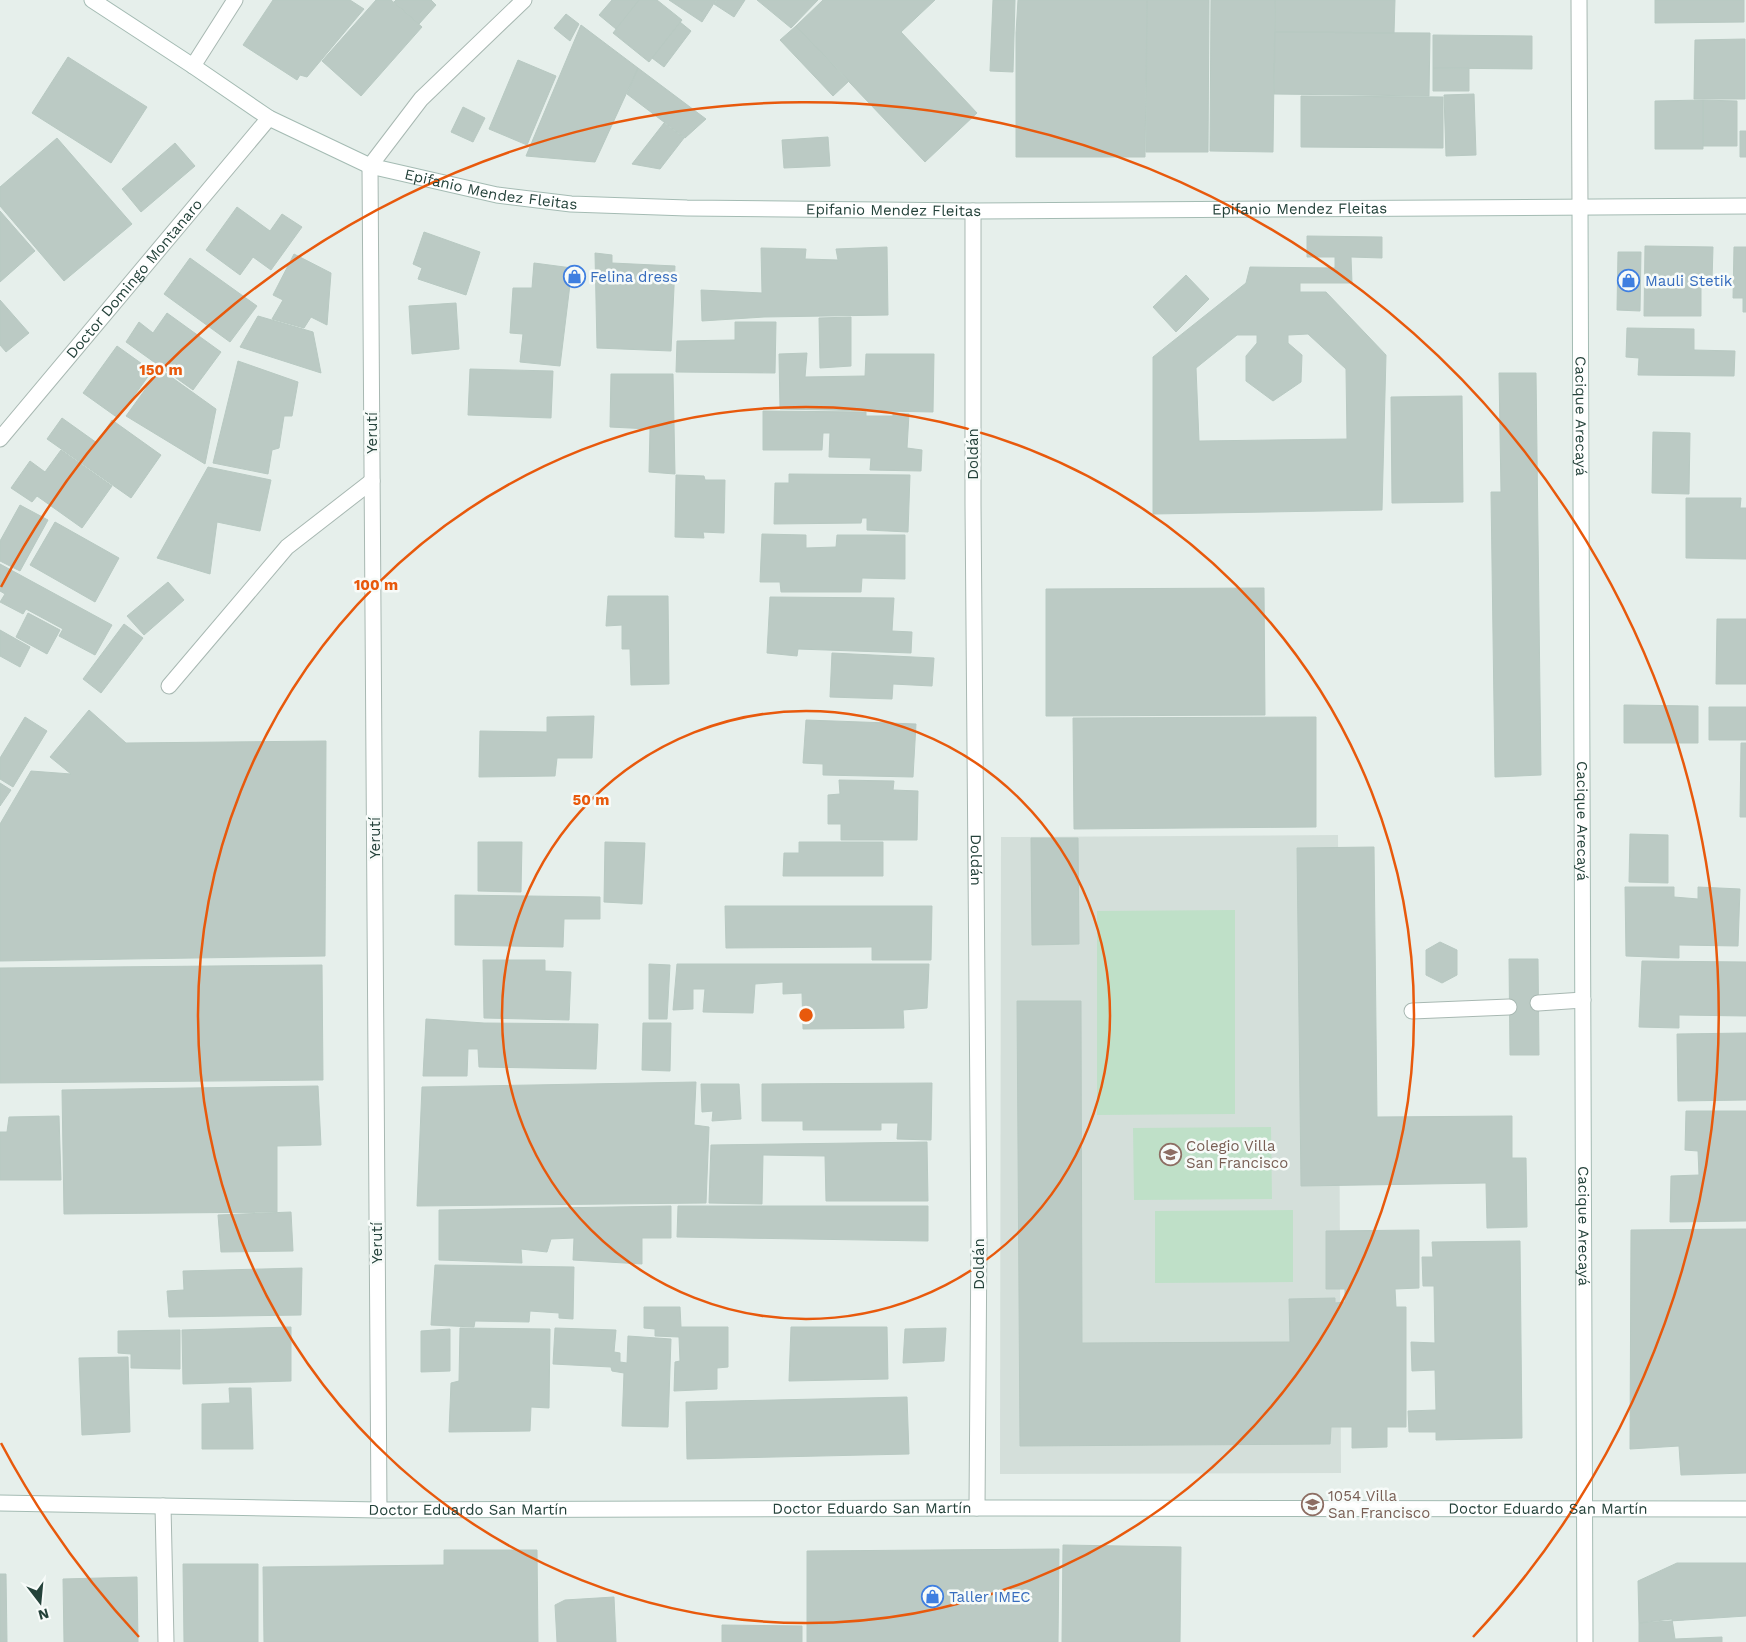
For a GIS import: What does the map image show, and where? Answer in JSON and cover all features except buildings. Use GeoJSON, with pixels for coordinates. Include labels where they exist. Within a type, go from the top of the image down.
{"type":"FeatureCollection","features":[{"type":"Feature","properties":{"kind":"street","name":"Epifanio Mendez Fleitas"},"geometry":{"type":"LineString","coordinates":[[92,0],[269,118],[370,166],[497,195],[570,204],[973,211],[1746,206]]}},
{"type":"Feature","properties":{"kind":"street"},"geometry":{"type":"LineString","coordinates":[[193,66],[235,0]]}},
{"type":"Feature","properties":{"kind":"street"},"geometry":{"type":"LineString","coordinates":[[370,166],[421,99],[524,0]]}},
{"type":"Feature","properties":{"kind":"street","name":"Cacique Arecayá"},"geometry":{"type":"LineString","coordinates":[[1579,0],[1585,1642]]}},
{"type":"Feature","properties":{"kind":"street","name":"Doctor Domingo Montanaro"},"geometry":{"type":"LineString","coordinates":[[0,439],[269,118]]}},
{"type":"Feature","properties":{"kind":"street","name":"Yerutí"},"geometry":{"type":"LineString","coordinates":[[370,166],[379,1510]]}},
{"type":"Feature","properties":{"kind":"street","name":"Doldán"},"geometry":{"type":"LineString","coordinates":[[973,211],[973,504],[979,1233],[977,1508]]}},
{"type":"Feature","properties":{"kind":"street"},"geometry":{"type":"LineString","coordinates":[[169,686],[287,547],[372,481]]}},
{"type":"Feature","properties":{"kind":"street"},"geometry":{"type":"LineString","coordinates":[[1538,1003],[1583,1000]]}},
{"type":"Feature","properties":{"kind":"street"},"geometry":{"type":"LineString","coordinates":[[1412,1011],[1509,1007]]}},
{"type":"Feature","properties":{"kind":"street","name":"Doctor Eduardo San Martín"},"geometry":{"type":"LineString","coordinates":[[0,1503],[379,1510],[977,1508],[1746,1509]]}},
{"type":"Feature","properties":{"kind":"street"},"geometry":{"type":"LineString","coordinates":[[163,1506],[166,1642]]}},
{"type":"Feature","properties":{"kind":"shaded area","name":"Colegio Villa San Francisco"},"geometry":{"type":"Polygon","coordinates":[[[1338,835],[1341,1473],[1000,1474],[1001,837],[1338,835]]]}},
{"type":"Feature","properties":{"kind":"green space"},"geometry":{"type":"Polygon","coordinates":[[[1235,910],[1235,1114],[1097,1115],[1097,911],[1235,910]]]}},
{"type":"Feature","properties":{"kind":"green space"},"geometry":{"type":"Polygon","coordinates":[[[1271,1127],[1272,1199],[1134,1200],[1133,1128],[1271,1127]]]}},
{"type":"Feature","properties":{"kind":"green space"},"geometry":{"type":"Polygon","coordinates":[[[1293,1210],[1293,1282],[1155,1283],[1155,1211],[1293,1210]]]}},
{"type":"Feature","properties":{"kind":"place","name":"Felina dress"},"geometry":{"type":"Point","coordinates":[574,277]}},
{"type":"Feature","properties":{"kind":"place","name":"Mauli Stetik"},"geometry":{"type":"Point","coordinates":[1629,281]}},
{"type":"Feature","properties":{"kind":"place","name":"Colegio Villa San Francisco"},"geometry":{"type":"Point","coordinates":[1170,1155]}},
{"type":"Feature","properties":{"kind":"place","name":"1054 Villa San Francisco"},"geometry":{"type":"Point","coordinates":[1312,1505]}},
{"type":"Feature","properties":{"kind":"place","name":"Taller IMEC"},"geometry":{"type":"Point","coordinates":[933,1597]}}]}
